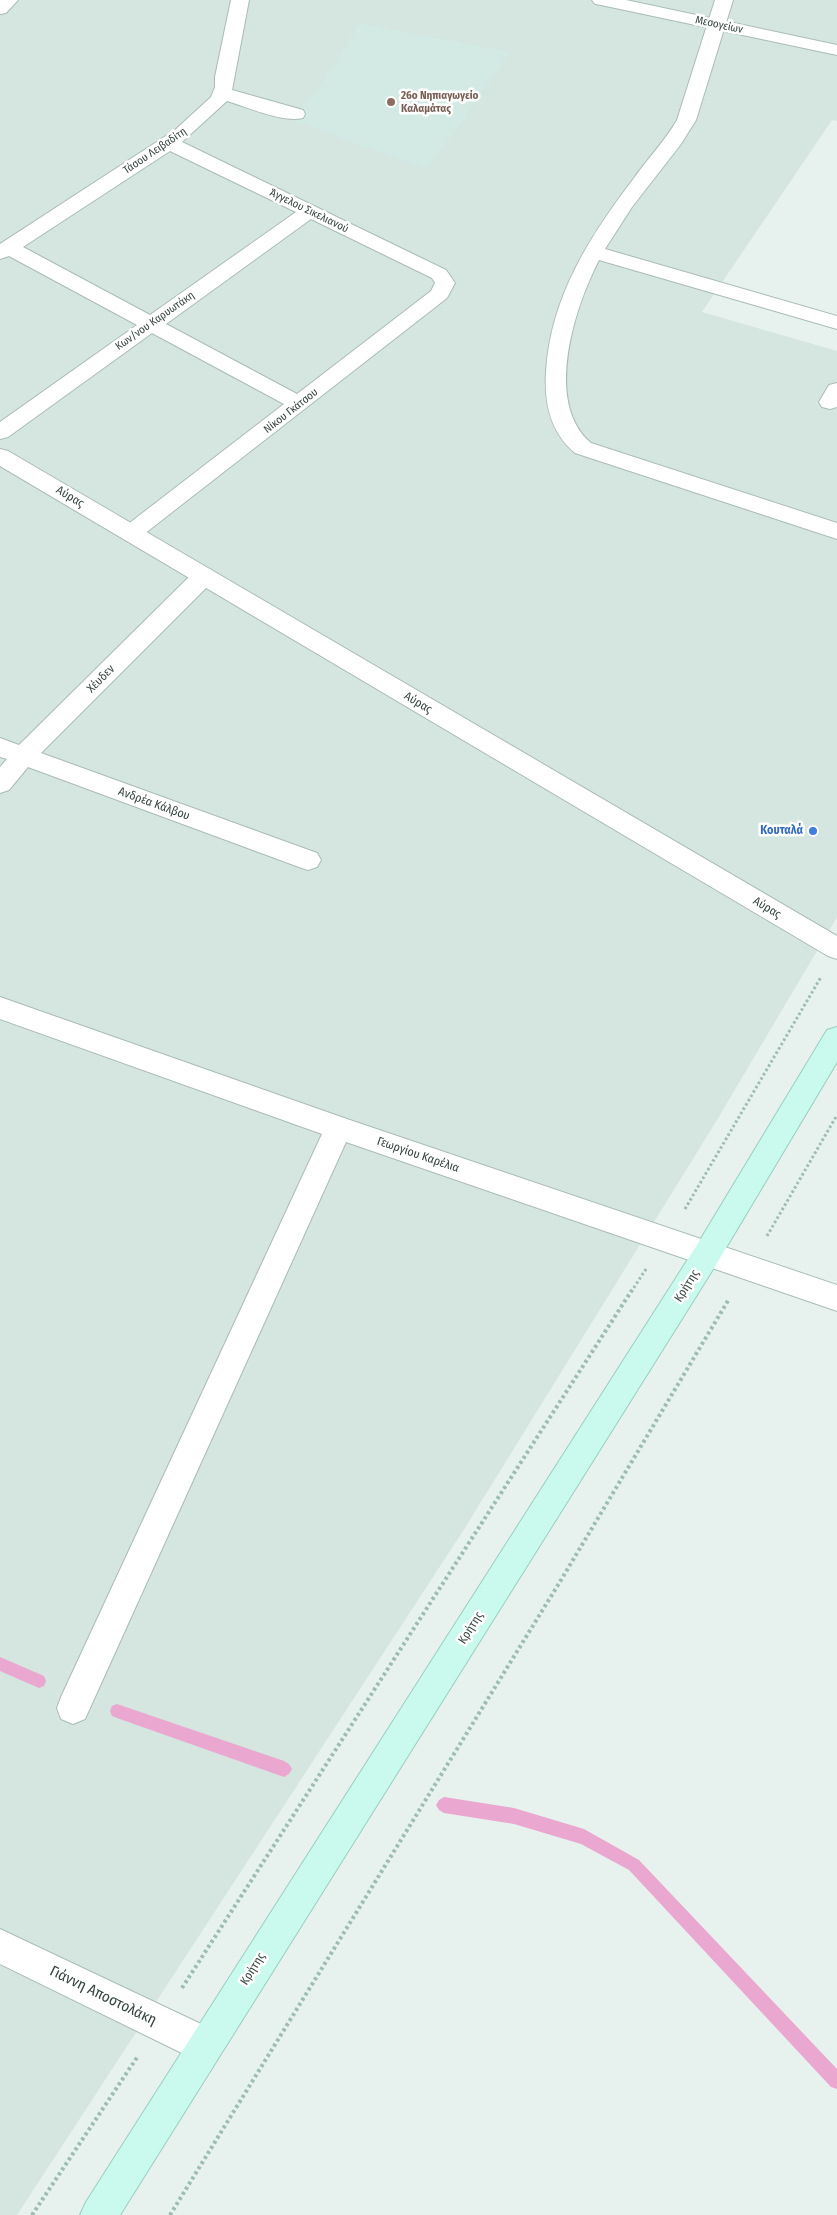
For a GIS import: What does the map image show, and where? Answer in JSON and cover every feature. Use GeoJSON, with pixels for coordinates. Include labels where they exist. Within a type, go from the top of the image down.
{"type":"FeatureCollection","features":[{"type":"Feature","properties":{"kind":"main road","name":"Κρήτης"},"geometry":{"type":"LineString","coordinates":[[99,2215],[707,1254],[837,1038]]}},
{"type":"Feature","properties":{"kind":"street"},"geometry":{"type":"LineString","coordinates":[[0,9],[9,0]]}},
{"type":"Feature","properties":{"kind":"street","name":"Τάσου Λειβαδίτη"},"geometry":{"type":"LineString","coordinates":[[4,250],[169,143],[206,114],[222,93],[240,0]]}},
{"type":"Feature","properties":{"kind":"street","name":"Μεσογείων"},"geometry":{"type":"LineString","coordinates":[[601,0],[837,50]]}},
{"type":"Feature","properties":{"kind":"street"},"geometry":{"type":"LineString","coordinates":[[724,0],[684,125],[618,212],[592,252],[580,275],[565,314],[556,366],[556,390],[559,410],[565,430],[572,440],[583,448],[837,531]]}},
{"type":"Feature","properties":{"kind":"street"},"geometry":{"type":"LineString","coordinates":[[222,93],[268,108],[296,114]]}},
{"type":"Feature","properties":{"kind":"street","name":"Άγγελου Σικελιανού"},"geometry":{"type":"LineString","coordinates":[[169,143],[439,274],[446,283]]}},
{"type":"Feature","properties":{"kind":"street","name":"Κων/νου Καρυωτάκη"},"geometry":{"type":"LineString","coordinates":[[0,432],[310,211]]}},
{"type":"Feature","properties":{"kind":"street"},"geometry":{"type":"LineString","coordinates":[[4,250],[300,404]]}},
{"type":"Feature","properties":{"kind":"street"},"geometry":{"type":"LineString","coordinates":[[592,252],[837,322]]}},
{"type":"Feature","properties":{"kind":"street","name":"Νίκου Γκάτσου"},"geometry":{"type":"LineString","coordinates":[[131,533],[440,294],[446,283]]}},
{"type":"Feature","properties":{"kind":"street","name":"Αύρας"},"geometry":{"type":"LineString","coordinates":[[0,456],[837,949]]}},
{"type":"Feature","properties":{"kind":"street","name":"Χέυδεν"},"geometry":{"type":"LineString","coordinates":[[0,784],[23,756],[204,576]]}},
{"type":"Feature","properties":{"kind":"street","name":"Ανδρέα Κάλβου"},"geometry":{"type":"LineString","coordinates":[[0,747],[308,860]]}},
{"type":"Feature","properties":{"kind":"street","name":"Γεωργίου Καρέλια"},"geometry":{"type":"LineString","coordinates":[[0,1008],[339,1128],[837,1298]]}},
{"type":"Feature","properties":{"kind":"street"},"geometry":{"type":"LineString","coordinates":[[73,1708],[339,1128]]}},
{"type":"Feature","properties":{"kind":"street","name":"Γιάννη Αποστολάκη"},"geometry":{"type":"LineString","coordinates":[[0,1946],[205,2045]]}},
{"type":"Feature","properties":{"kind":"path"},"geometry":{"type":"LineString","coordinates":[[286,1826],[666,1239],[822,976]]}},
{"type":"Feature","properties":{"kind":"path"},"geometry":{"type":"LineString","coordinates":[[170,2215],[435,1786],[748,1268],[837,1115]]}},
{"type":"Feature","properties":{"kind":"shaded area"},"geometry":{"type":"Polygon","coordinates":[[[0,0],[837,0],[837,121],[832,120],[702,312],[837,351],[837,917],[717,1120],[463,1531],[17,2215],[0,2215],[0,0]]]}},
{"type":"Feature","properties":{"kind":"shaded area","name":"26ο Νηπιαγωγείο Καλαμάτας"},"geometry":{"type":"Polygon","coordinates":[[[360,23],[510,52],[453,135],[425,169],[291,119],[316,91],[360,23]]]}},
{"type":"Feature","properties":{"kind":"waterway"},"geometry":{"type":"LineString","coordinates":[[0,1664],[39,1681]]}},
{"type":"Feature","properties":{"kind":"waterway"},"geometry":{"type":"LineString","coordinates":[[117,1711],[284,1769]]}},
{"type":"Feature","properties":{"kind":"waterway"},"geometry":{"type":"LineString","coordinates":[[444,1805],[514,1816],[584,1837],[634,1865],[837,2081]]}},
{"type":"Feature","properties":{"kind":"place","name":"26ο Νηπιαγωγείο Καλαμάτας"},"geometry":{"type":"Point","coordinates":[391,102]}},
{"type":"Feature","properties":{"kind":"place","name":"Κουταλά"},"geometry":{"type":"Point","coordinates":[813,831]}}]}
